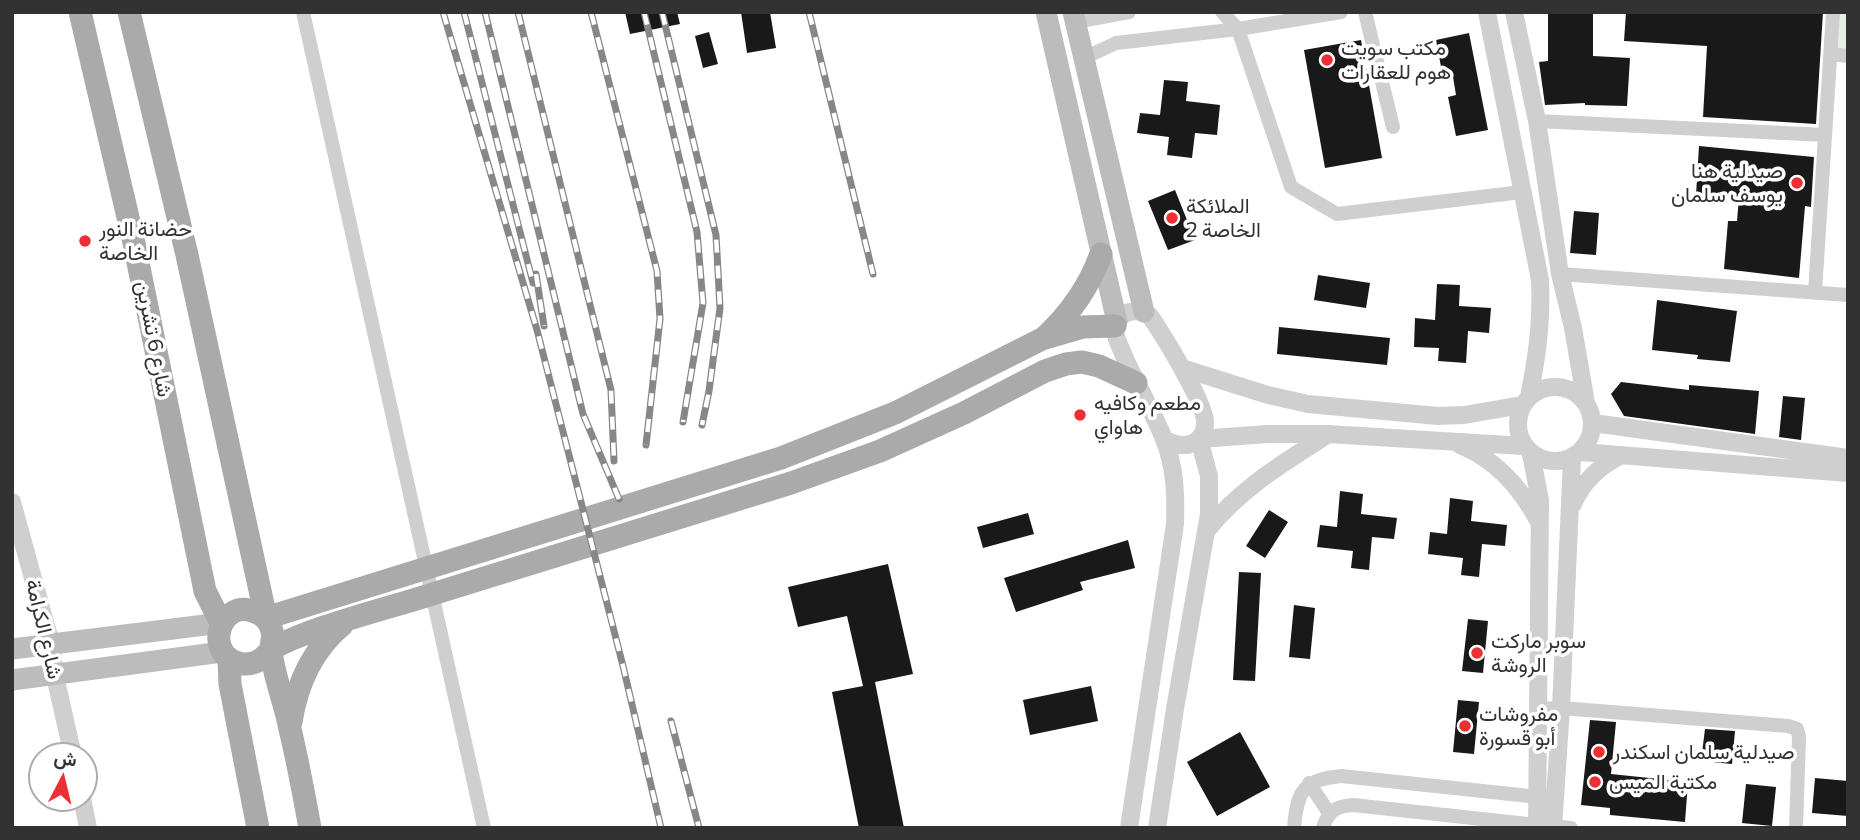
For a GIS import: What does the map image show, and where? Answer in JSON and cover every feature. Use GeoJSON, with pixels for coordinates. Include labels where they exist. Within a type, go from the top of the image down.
{"type":"FeatureCollection","features":[{"type":"Feature","properties":{"kind":"main road","name":"شارع 6 تشرين"},"geometry":{"type":"LineString","coordinates":[[80,12],[134,243],[205,591],[221,623]]}},
{"type":"Feature","properties":{"kind":"main road"},"geometry":{"type":"LineString","coordinates":[[129,12],[187,255],[266,618],[273,633],[271,649],[310,828]]}},
{"type":"Feature","properties":{"kind":"main road"},"geometry":{"type":"LineString","coordinates":[[258,828],[226,656],[218,638],[221,623],[227,617],[242,610],[251,610],[266,618],[781,458],[895,413],[1042,339],[1083,327],[1116,324],[1045,12]]}},
{"type":"Feature","properties":{"kind":"main road"},"geometry":{"type":"LineString","coordinates":[[1074,17],[1144,312]]}},
{"type":"Feature","properties":{"kind":"main road"},"geometry":{"type":"LineString","coordinates":[[1042,339],[1069,313],[1079,299],[1101,254]]}},
{"type":"Feature","properties":{"kind":"main road"},"geometry":{"type":"LineString","coordinates":[[12,680],[226,656],[236,663],[252,664],[260,661],[271,649],[350,618],[791,483],[880,451],[964,413],[1045,371],[1066,364],[1082,362],[1099,366],[1136,383]]}},
{"type":"Feature","properties":{"kind":"main road"},"geometry":{"type":"LineString","coordinates":[[290,729],[297,694],[309,665],[327,639],[350,618]]}},
{"type":"Feature","properties":{"kind":"main road"},"geometry":{"type":"LineString","coordinates":[[12,649],[221,623]]}},
{"type":"Feature","properties":{"kind":"street"},"geometry":{"type":"LineString","coordinates":[[303,12],[484,828]]}},
{"type":"Feature","properties":{"kind":"street"},"geometry":{"type":"LineString","coordinates":[[1074,17],[1129,12]]}},
{"type":"Feature","properties":{"kind":"street"},"geometry":{"type":"LineString","coordinates":[[1222,12],[1238,29],[1291,187],[1337,214],[1522,192]]}},
{"type":"Feature","properties":{"kind":"street"},"geometry":{"type":"LineString","coordinates":[[1084,58],[1116,43],[1238,29],[1341,12]]}},
{"type":"Feature","properties":{"kind":"street"},"geometry":{"type":"LineString","coordinates":[[1365,12],[1393,127]]}},
{"type":"Feature","properties":{"kind":"street"},"geometry":{"type":"LineString","coordinates":[[1488,12],[1540,279],[1542,313],[1539,346],[1517,426],[1527,450],[1540,500],[1539,797],[1550,827]]}},
{"type":"Feature","properties":{"kind":"street"},"geometry":{"type":"LineString","coordinates":[[1514,12],[1537,121],[1560,274],[1586,403],[1593,423],[1587,443],[1576,455],[1570,514],[1561,708],[1550,827]]}},
{"type":"Feature","properties":{"kind":"street"},"geometry":{"type":"LineString","coordinates":[[1815,292],[1833,12]]}},
{"type":"Feature","properties":{"kind":"street"},"geometry":{"type":"LineString","coordinates":[[1831,54],[1848,56]]}},
{"type":"Feature","properties":{"kind":"street"},"geometry":{"type":"LineString","coordinates":[[1537,121],[1825,135]]}},
{"type":"Feature","properties":{"kind":"street"},"geometry":{"type":"LineString","coordinates":[[1560,274],[1848,295]]}},
{"type":"Feature","properties":{"kind":"street"},"geometry":{"type":"LineString","coordinates":[[1129,828],[1175,524],[1175,481],[1164,439],[1118,342],[1116,324],[1124,314],[1134,310],[1150,316],[1182,368],[1203,413],[1204,431],[1199,439],[1182,446],[1164,439]]}},
{"type":"Feature","properties":{"kind":"street"},"geometry":{"type":"LineString","coordinates":[[1182,368],[1268,395],[1308,404],[1438,416],[1465,415],[1525,401],[1548,387],[1559,387],[1578,395],[1586,403]]}},
{"type":"Feature","properties":{"kind":"street"},"geometry":{"type":"LineString","coordinates":[[1593,423],[1848,458]]}},
{"type":"Feature","properties":{"kind":"street"},"geometry":{"type":"LineString","coordinates":[[1199,439],[1268,434],[1328,434],[1450,441],[1527,450],[1551,462],[1576,455],[1622,455],[1848,473]]}},
{"type":"Feature","properties":{"kind":"street"},"geometry":{"type":"LineString","coordinates":[[1205,533],[1235,498],[1253,483],[1328,434]]}},
{"type":"Feature","properties":{"kind":"street"},"geometry":{"type":"LineString","coordinates":[[1157,828],[1211,495],[1206,457],[1199,439]]}},
{"type":"Feature","properties":{"kind":"street"},"geometry":{"type":"LineString","coordinates":[[1450,441],[1483,457],[1504,474],[1522,494],[1540,525]]}},
{"type":"Feature","properties":{"kind":"street"},"geometry":{"type":"LineString","coordinates":[[1570,514],[1578,492],[1592,474],[1622,455]]}},
{"type":"Feature","properties":{"kind":"street","name":"شارع الكرامة"},"geometry":{"type":"LineString","coordinates":[[12,502],[51,644],[55,676],[70,742]]}},
{"type":"Feature","properties":{"kind":"street"},"geometry":{"type":"LineString","coordinates":[[1540,709],[1561,708],[1788,726],[1797,729],[1800,737],[1796,828]]}},
{"type":"Feature","properties":{"kind":"street"},"geometry":{"type":"LineString","coordinates":[[1294,828],[1299,796],[1309,783],[1321,778],[1341,776],[1539,797]]}},
{"type":"Feature","properties":{"kind":"street"},"geometry":{"type":"LineString","coordinates":[[1309,783],[1329,813]]}},
{"type":"Feature","properties":{"kind":"street"},"geometry":{"type":"LineString","coordinates":[[1323,828],[1329,813],[1339,806],[1353,805],[1550,827]]}},
{"type":"Feature","properties":{"kind":"green space"},"geometry":{"type":"Polygon","coordinates":[[[1838,12],[1848,12],[1848,50],[1836,49],[1838,12]]]}},
{"type":"Feature","properties":{"kind":"building"},"geometry":{"type":"Polygon","coordinates":[[[625,12],[677,12],[680,24],[630,34],[625,12]]]}},
{"type":"Feature","properties":{"kind":"building"},"geometry":{"type":"Polygon","coordinates":[[[741,12],[770,12],[776,48],[747,53],[741,12]]]}},
{"type":"Feature","properties":{"kind":"building"},"geometry":{"type":"Polygon","coordinates":[[[1548,12],[1593,12],[1593,56],[1630,58],[1627,106],[1585,103],[1545,105],[1539,62],[1548,61],[1548,12]]]}},
{"type":"Feature","properties":{"kind":"building"},"geometry":{"type":"Polygon","coordinates":[[[1626,12],[1823,12],[1816,124],[1703,117],[1707,46],[1624,41],[1626,12]]]}},
{"type":"Feature","properties":{"kind":"building"},"geometry":{"type":"Polygon","coordinates":[[[709,32],[718,64],[703,68],[695,36],[709,32]]]}},
{"type":"Feature","properties":{"kind":"building"},"geometry":{"type":"Polygon","coordinates":[[[1469,33],[1488,130],[1456,136],[1448,97],[1456,95],[1452,71],[1442,72],[1436,40],[1469,33]]]}},
{"type":"Feature","properties":{"kind":"building"},"geometry":{"type":"Polygon","coordinates":[[[1361,40],[1382,158],[1325,168],[1304,50],[1361,40]]]}},
{"type":"Feature","properties":{"kind":"building"},"geometry":{"type":"Polygon","coordinates":[[[1164,80],[1188,82],[1186,101],[1220,105],[1217,135],[1195,133],[1192,158],[1167,155],[1169,137],[1137,133],[1140,113],[1160,115],[1164,80]]]}},
{"type":"Feature","properties":{"kind":"building"},"geometry":{"type":"Polygon","coordinates":[[[1699,146],[1814,157],[1811,207],[1805,206],[1799,278],[1724,269],[1728,221],[1737,221],[1739,197],[1696,195],[1699,146]]]}},
{"type":"Feature","properties":{"kind":"building"},"geometry":{"type":"Polygon","coordinates":[[[1175,190],[1195,240],[1168,250],[1148,201],[1175,190]]]}},
{"type":"Feature","properties":{"kind":"building"},"geometry":{"type":"Polygon","coordinates":[[[1574,211],[1599,213],[1596,255],[1570,253],[1574,211]]]}},
{"type":"Feature","properties":{"kind":"building"},"geometry":{"type":"Polygon","coordinates":[[[1318,275],[1370,283],[1366,308],[1314,300],[1318,275]]]}},
{"type":"Feature","properties":{"kind":"building"},"geometry":{"type":"Polygon","coordinates":[[[1437,284],[1460,285],[1459,306],[1491,308],[1489,333],[1468,331],[1466,363],[1438,361],[1439,348],[1414,347],[1415,318],[1435,320],[1437,284]]]}},
{"type":"Feature","properties":{"kind":"building"},"geometry":{"type":"Polygon","coordinates":[[[1657,300],[1737,311],[1730,362],[1652,350],[1657,300]]]}},
{"type":"Feature","properties":{"kind":"building"},"geometry":{"type":"Polygon","coordinates":[[[1279,327],[1390,338],[1387,365],[1277,354],[1279,327]]]}},
{"type":"Feature","properties":{"kind":"building"},"geometry":{"type":"Polygon","coordinates":[[[1621,382],[1689,390],[1689,385],[1759,391],[1755,434],[1624,416],[1611,394],[1621,382]]]}},
{"type":"Feature","properties":{"kind":"building"},"geometry":{"type":"Polygon","coordinates":[[[1783,396],[1805,398],[1801,440],[1779,437],[1783,396]]]}},
{"type":"Feature","properties":{"kind":"building"},"geometry":{"type":"Polygon","coordinates":[[[1340,491],[1363,494],[1361,514],[1397,518],[1394,539],[1372,537],[1369,570],[1351,568],[1353,551],[1317,547],[1320,525],[1337,527],[1340,491]]]}},
{"type":"Feature","properties":{"kind":"building"},"geometry":{"type":"Polygon","coordinates":[[[1450,498],[1473,501],[1471,521],[1507,525],[1505,546],[1482,544],[1479,577],[1461,575],[1463,558],[1428,554],[1430,532],[1447,534],[1450,498]]]}},
{"type":"Feature","properties":{"kind":"building"},"geometry":{"type":"Polygon","coordinates":[[[1269,510],[1288,522],[1265,558],[1246,546],[1269,510]]]}},
{"type":"Feature","properties":{"kind":"building"},"geometry":{"type":"Polygon","coordinates":[[[1028,513],[1034,534],[983,548],[977,527],[1028,513]]]}},
{"type":"Feature","properties":{"kind":"building"},"geometry":{"type":"Polygon","coordinates":[[[1128,540],[1135,568],[1080,582],[1083,590],[1016,612],[1004,578],[1128,540]]]}},
{"type":"Feature","properties":{"kind":"building"},"geometry":{"type":"Polygon","coordinates":[[[888,564],[913,674],[875,682],[904,828],[859,828],[832,692],[863,686],[847,616],[798,627],[788,587],[888,564]]]}},
{"type":"Feature","properties":{"kind":"building"},"geometry":{"type":"Polygon","coordinates":[[[1239,572],[1261,573],[1255,681],[1233,680],[1239,572]]]}},
{"type":"Feature","properties":{"kind":"building"},"geometry":{"type":"Polygon","coordinates":[[[1294,605],[1315,608],[1310,659],[1289,657],[1294,605]]]}},
{"type":"Feature","properties":{"kind":"building"},"geometry":{"type":"Polygon","coordinates":[[[1468,619],[1488,621],[1483,673],[1462,671],[1468,619]]]}},
{"type":"Feature","properties":{"kind":"building"},"geometry":{"type":"Polygon","coordinates":[[[1091,686],[1098,721],[1030,735],[1023,700],[1091,686]]]}},
{"type":"Feature","properties":{"kind":"building"},"geometry":{"type":"Polygon","coordinates":[[[1458,700],[1479,702],[1474,754],[1453,752],[1458,700]]]}},
{"type":"Feature","properties":{"kind":"building"},"geometry":{"type":"Polygon","coordinates":[[[1590,720],[1616,722],[1611,774],[1688,782],[1685,822],[1610,815],[1610,808],[1581,805],[1590,720]]]}},
{"type":"Feature","properties":{"kind":"building"},"geometry":{"type":"Polygon","coordinates":[[[1705,729],[1735,731],[1732,764],[1701,761],[1705,729]]]}},
{"type":"Feature","properties":{"kind":"building"},"geometry":{"type":"Polygon","coordinates":[[[1240,732],[1270,787],[1217,816],[1187,762],[1240,732]]]}},
{"type":"Feature","properties":{"kind":"building"},"geometry":{"type":"Polygon","coordinates":[[[1815,778],[1848,781],[1848,816],[1812,813],[1815,778]]]}},
{"type":"Feature","properties":{"kind":"building"},"geometry":{"type":"Polygon","coordinates":[[[1746,784],[1776,787],[1772,826],[1742,823],[1746,784]]]}},
{"type":"Feature","properties":{"kind":"railway"},"geometry":{"type":"LineString","coordinates":[[443,12],[537,330],[623,666],[661,828]]}},
{"type":"Feature","properties":{"kind":"railway"},"geometry":{"type":"LineString","coordinates":[[464,12],[533,283]]}},
{"type":"Feature","properties":{"kind":"railway"},"geometry":{"type":"LineString","coordinates":[[485,12],[583,414],[619,499]]}},
{"type":"Feature","properties":{"kind":"railway"},"geometry":{"type":"LineString","coordinates":[[518,12],[611,390],[614,461]]}},
{"type":"Feature","properties":{"kind":"railway"},"geometry":{"type":"LineString","coordinates":[[591,12],[657,271],[660,319],[646,445]]}},
{"type":"Feature","properties":{"kind":"railway"},"geometry":{"type":"LineString","coordinates":[[644,12],[697,232],[703,303],[683,422]]}},
{"type":"Feature","properties":{"kind":"railway"},"geometry":{"type":"LineString","coordinates":[[662,12],[716,235],[720,308],[702,425]]}},
{"type":"Feature","properties":{"kind":"railway"},"geometry":{"type":"LineString","coordinates":[[809,12],[873,274]]}},
{"type":"Feature","properties":{"kind":"railway"},"geometry":{"type":"LineString","coordinates":[[536,274],[544,326]]}},
{"type":"Feature","properties":{"kind":"railway"},"geometry":{"type":"LineString","coordinates":[[671,721],[699,828]]}},
{"type":"Feature","properties":{"kind":"place","name":"مكتب سويت هوم للعقارات"},"geometry":{"type":"Point","coordinates":[1327,60]}},
{"type":"Feature","properties":{"kind":"place","name":"صيدلية هنا يوسف سلمان"},"geometry":{"type":"Point","coordinates":[1797,183]}},
{"type":"Feature","properties":{"kind":"place","name":"الملائكة الخاصة 2"},"geometry":{"type":"Point","coordinates":[1172,218]}},
{"type":"Feature","properties":{"kind":"place","name":"حضانة النور الخاصة"},"geometry":{"type":"Point","coordinates":[85,241]}},
{"type":"Feature","properties":{"kind":"place","name":"مطعم وكافيه هاواي"},"geometry":{"type":"Point","coordinates":[1080,415]}},
{"type":"Feature","properties":{"kind":"place","name":"سوبر ماركت الروشة"},"geometry":{"type":"Point","coordinates":[1477,653]}},
{"type":"Feature","properties":{"kind":"place","name":"مفروشات أبو قسورة"},"geometry":{"type":"Point","coordinates":[1465,726]}},
{"type":"Feature","properties":{"kind":"place","name":"صيدلية سلمان اسكندر"},"geometry":{"type":"Point","coordinates":[1599,752]}},
{"type":"Feature","properties":{"kind":"place","name":"مكتبة الميس"},"geometry":{"type":"Point","coordinates":[1595,782]}}]}
